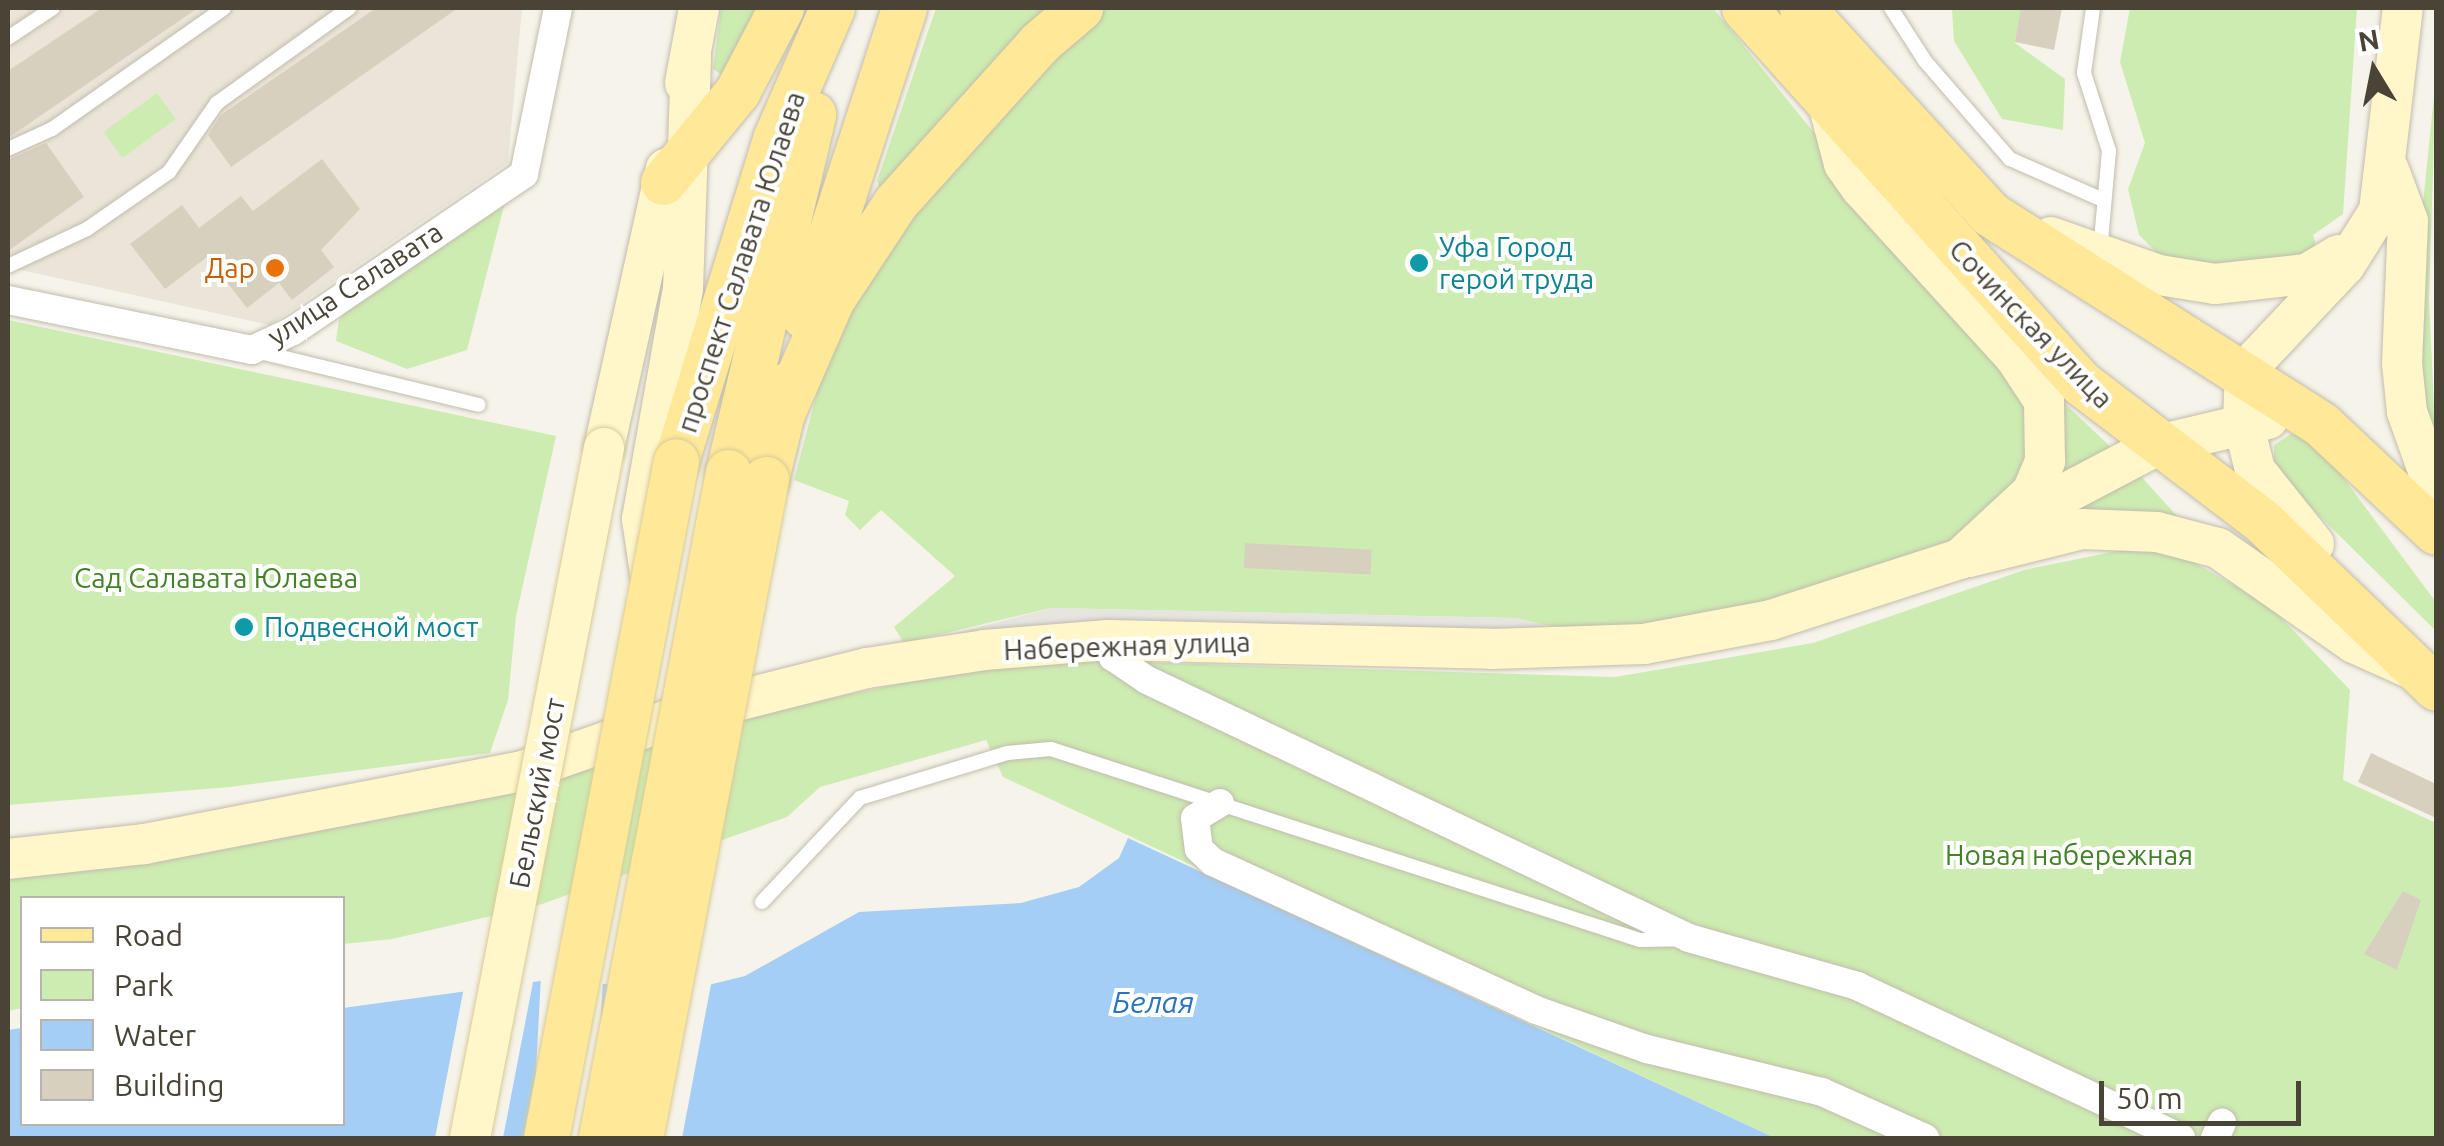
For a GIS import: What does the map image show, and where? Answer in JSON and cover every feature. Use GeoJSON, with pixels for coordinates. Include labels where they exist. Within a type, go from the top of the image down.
{"type":"FeatureCollection","features":[{"type":"Feature","properties":{"kind":"main road"},"geometry":{"type":"LineString","coordinates":[[673,171],[737,92],[780,8]]}},
{"type":"Feature","properties":{"kind":"main road","name":"проспект Салавата Юлаева"},"geometry":{"type":"LineString","coordinates":[[666,460],[775,138],[832,8]]}},
{"type":"Feature","properties":{"kind":"main road"},"geometry":{"type":"LineString","coordinates":[[640,1138],[804,144],[848,8]]}},
{"type":"Feature","properties":{"kind":"main road"},"geometry":{"type":"LineString","coordinates":[[783,411],[808,296],[904,8]]}},
{"type":"Feature","properties":{"kind":"main road"},"geometry":{"type":"LineString","coordinates":[[601,1138],[747,475],[783,411],[832,299],[896,202],[1038,42],[1080,8]]}},
{"type":"Feature","properties":{"kind":"main road"},"geometry":{"type":"LineString","coordinates":[[1724,8],[1771,16]]}},
{"type":"Feature","properties":{"kind":"main road","name":"Сочинская улица"},"geometry":{"type":"LineString","coordinates":[[1771,16],[1828,103],[2081,383],[2176,438],[2427,680]]}},
{"type":"Feature","properties":{"kind":"main road","name":"Сочинская улица"},"geometry":{"type":"LineString","coordinates":[[1771,16],[1990,214],[2245,371],[2434,528]]}},
{"type":"Feature","properties":{"kind":"main road"},"geometry":{"type":"LineString","coordinates":[[546,1138],[652,586],[666,460]]}},
{"type":"Feature","properties":{"kind":"street","name":"улица Салавата"},"geometry":{"type":"LineString","coordinates":[[8,300],[252,350],[293,331],[524,174],[558,8]]}},
{"type":"Feature","properties":{"kind":"street"},"geometry":{"type":"LineString","coordinates":[[666,460],[684,289],[673,171],[699,8]]}},
{"type":"Feature","properties":{"kind":"street"},"geometry":{"type":"LineString","coordinates":[[1974,547],[2176,438],[2236,399],[2245,371],[2345,265],[2378,211],[2389,170],[2404,8]]}},
{"type":"Feature","properties":{"kind":"street"},"geometry":{"type":"LineString","coordinates":[[1828,103],[1844,164],[1861,188],[2015,357],[2044,400],[2045,461],[2032,492],[1974,547]]}},
{"type":"Feature","properties":{"kind":"street"},"geometry":{"type":"LineString","coordinates":[[1990,214],[2100,257],[2215,284],[2308,274],[2338,258],[2389,170]]}},
{"type":"Feature","properties":{"kind":"street"},"geometry":{"type":"LineString","coordinates":[[2389,170],[2408,221],[2402,363],[2408,412],[2431,480],[2434,528]]}},
{"type":"Feature","properties":{"kind":"street","name":"Бельский мост"},"geometry":{"type":"LineString","coordinates":[[470,1138],[604,448],[673,171]]}},
{"type":"Feature","properties":{"kind":"street"},"geometry":{"type":"LineString","coordinates":[[2245,371],[2244,422],[2255,470],[2338,574],[2347,604]]}},
{"type":"Feature","properties":{"kind":"street"},"geometry":{"type":"LineString","coordinates":[[2176,438],[2244,422],[2307,422]]}},
{"type":"Feature","properties":{"kind":"street"},"geometry":{"type":"LineString","coordinates":[[2255,470],[2260,439],[2307,422]]}},
{"type":"Feature","properties":{"kind":"street"},"geometry":{"type":"LineString","coordinates":[[1974,547],[2082,530],[2157,532],[2218,548],[2354,643],[2427,680]]}},
{"type":"Feature","properties":{"kind":"street","name":"Набережная улица"},"geometry":{"type":"LineString","coordinates":[[8,860],[144,844],[206,827],[523,772],[685,714],[868,668],[1108,640],[1644,644],[1771,620],[1974,547]]}},
{"type":"Feature","properties":{"kind":"street"},"geometry":{"type":"LineString","coordinates":[[1108,640],[1113,657],[1147,680],[1689,938],[1868,990],[2181,1138]]}},
{"type":"Feature","properties":{"kind":"street"},"geometry":{"type":"LineString","coordinates":[[1220,803],[1196,818],[1199,850],[1213,862],[1536,1010],[1647,1049],[1835,1096],[1926,1138]]}},
{"type":"Feature","properties":{"kind":"street","name":"Набережная улица"},"geometry":{"type":"LineString","coordinates":[[8,835],[206,827]]}},
{"type":"Feature","properties":{"kind":"lane"},"geometry":{"type":"LineString","coordinates":[[8,38],[53,8]]}},
{"type":"Feature","properties":{"kind":"lane"},"geometry":{"type":"LineString","coordinates":[[8,149],[52,130],[224,8]]}},
{"type":"Feature","properties":{"kind":"lane"},"geometry":{"type":"LineString","coordinates":[[8,266],[87,229],[169,172],[217,102],[349,8]]}},
{"type":"Feature","properties":{"kind":"lane"},"geometry":{"type":"LineString","coordinates":[[1891,8],[1925,60],[2010,159],[2103,200]]}},
{"type":"Feature","properties":{"kind":"lane"},"geometry":{"type":"LineString","coordinates":[[2093,8],[2084,73],[2110,151],[2100,257]]}},
{"type":"Feature","properties":{"kind":"lane"},"geometry":{"type":"LineString","coordinates":[[252,350],[479,405]]}},
{"type":"Feature","properties":{"kind":"lane"},"geometry":{"type":"LineString","coordinates":[[762,902],[860,798],[1006,753],[1067,753],[1640,940],[1689,938]]}},
{"type":"Feature","properties":{"kind":"shaded area"},"geometry":{"type":"Polygon","coordinates":[[[8,8],[522,8],[508,163],[270,325],[8,267],[8,8]]]}},
{"type":"Feature","properties":{"kind":"shaded area"},"geometry":{"type":"Polygon","coordinates":[[[1051,608],[1515,618],[1575,632],[957,633],[1051,608]]]}},
{"type":"Feature","properties":{"kind":"green space"},"geometry":{"type":"Polygon","coordinates":[[[721,8],[759,8],[725,77],[713,69],[721,8]]]}},
{"type":"Feature","properties":{"kind":"green space"},"geometry":{"type":"Polygon","coordinates":[[[936,8],[1056,8],[882,192],[877,181],[936,8]]]}},
{"type":"Feature","properties":{"kind":"green space"},"geometry":{"type":"Polygon","coordinates":[[[1106,8],[1713,8],[2027,396],[2033,453],[1988,523],[1916,561],[1700,621],[1575,632],[1515,618],[1051,608],[904,643],[894,627],[955,576],[881,510],[860,530],[845,515],[849,501],[794,480],[824,366],[875,247],[1106,8]]]}},
{"type":"Feature","properties":{"kind":"green space"},"geometry":{"type":"Polygon","coordinates":[[[1952,8],[2022,8],[2015,43],[2065,79],[2063,130],[2002,119],[1954,41],[1952,8]]]}},
{"type":"Feature","properties":{"kind":"green space"},"geometry":{"type":"Polygon","coordinates":[[[2130,8],[2357,8],[2343,214],[2313,235],[2318,252],[2195,268],[2163,259],[2139,235],[2128,189],[2145,143],[2120,62],[2130,8]]]}},
{"type":"Feature","properties":{"kind":"green space"},"geometry":{"type":"Polygon","coordinates":[[[2436,76],[2429,299],[2436,450],[2422,402],[2417,262],[2436,76]]]}},
{"type":"Feature","properties":{"kind":"green space"},"geometry":{"type":"Polygon","coordinates":[[[157,93],[176,119],[122,158],[104,132],[157,93]]]}},
{"type":"Feature","properties":{"kind":"green space"},"geometry":{"type":"Polygon","coordinates":[[[505,202],[467,350],[407,369],[336,341],[339,319],[353,304],[505,202]]]}},
{"type":"Feature","properties":{"kind":"green space","name":"Сад Салавата Юлаева"},"geometry":{"type":"Polygon","coordinates":[[[8,320],[556,436],[516,616],[508,700],[490,753],[230,787],[8,805],[8,320]]]}},
{"type":"Feature","properties":{"kind":"green space"},"geometry":{"type":"Polygon","coordinates":[[[2057,396],[2117,453],[2048,490],[2057,396]]]}},
{"type":"Feature","properties":{"kind":"green space"},"geometry":{"type":"Polygon","coordinates":[[[2291,434],[2309,437],[2324,452],[2436,602],[2436,631],[2274,471],[2274,445],[2291,434]]]}},
{"type":"Feature","properties":{"kind":"green space"},"geometry":{"type":"Polygon","coordinates":[[[2135,470],[2178,517],[2051,514],[2135,470]]]}},
{"type":"Feature","properties":{"kind":"green space","name":"Новая набережная"},"geometry":{"type":"Polygon","coordinates":[[[2132,548],[2181,555],[2270,606],[2350,690],[2343,780],[2436,823],[2436,1138],[1775,1138],[1003,777],[986,740],[820,787],[787,817],[539,905],[392,939],[345,944],[345,896],[20,896],[20,1008],[8,1011],[8,872],[955,672],[1075,660],[1615,677],[1813,643],[2024,570],[2132,548]]]}},
{"type":"Feature","properties":{"kind":"water","name":"Белая"},"geometry":{"type":"Polygon","coordinates":[[[1128,838],[1775,1138],[8,1138],[8,1030],[20,1028],[20,1126],[345,1126],[345,1008],[548,980],[688,990],[745,976],[859,912],[1021,903],[1079,887],[1119,858],[1128,838]]]}},
{"type":"Feature","properties":{"kind":"pier"},"geometry":{"type":"Polygon","coordinates":[[[541,976],[603,979],[595,1138],[533,1138],[541,976]]]}},
{"type":"Feature","properties":{"kind":"pier"},"geometry":{"type":"Polygon","coordinates":[[[534,977],[503,1138],[435,1138],[464,987],[534,977]]]}},
{"type":"Feature","properties":{"kind":"pier"},"geometry":{"type":"Polygon","coordinates":[[[712,979],[682,1138],[581,1138],[688,985],[712,979]]]}},
{"type":"Feature","properties":{"kind":"building"},"geometry":{"type":"Polygon","coordinates":[[[102,8],[198,8],[8,138],[8,71],[102,8]]]}},
{"type":"Feature","properties":{"kind":"building"},"geometry":{"type":"Polygon","coordinates":[[[376,8],[458,8],[231,167],[208,135],[221,115],[376,8]]]}},
{"type":"Feature","properties":{"kind":"building"},"geometry":{"type":"Polygon","coordinates":[[[2021,8],[2062,8],[2054,50],[2015,42],[2021,8]]]}},
{"type":"Feature","properties":{"kind":"building"},"geometry":{"type":"Polygon","coordinates":[[[46,143],[84,197],[8,251],[8,160],[46,143]]]}},
{"type":"Feature","properties":{"kind":"building"},"geometry":{"type":"Polygon","coordinates":[[[322,159],[360,209],[321,250],[334,267],[292,300],[279,283],[247,308],[207,257],[165,289],[130,244],[182,205],[199,228],[241,196],[253,211],[322,159]]]}},
{"type":"Feature","properties":{"kind":"building"},"geometry":{"type":"Polygon","coordinates":[[[1245,543],[1372,550],[1371,575],[1244,568],[1245,543]]]}},
{"type":"Feature","properties":{"kind":"building"},"geometry":{"type":"Polygon","coordinates":[[[2371,753],[2436,784],[2436,818],[2358,782],[2371,753]]]}},
{"type":"Feature","properties":{"kind":"building"},"geometry":{"type":"Polygon","coordinates":[[[2403,891],[2421,900],[2397,970],[2364,954],[2403,891]]]}},
{"type":"Feature","properties":{"kind":"place","name":"Уфа Город герой труда"},"geometry":{"type":"Point","coordinates":[1419,263]}},
{"type":"Feature","properties":{"kind":"place","name":"Дар"},"geometry":{"type":"Point","coordinates":[275,268]}},
{"type":"Feature","properties":{"kind":"place","name":"Подвесной мост"},"geometry":{"type":"Point","coordinates":[244,627]}}]}
